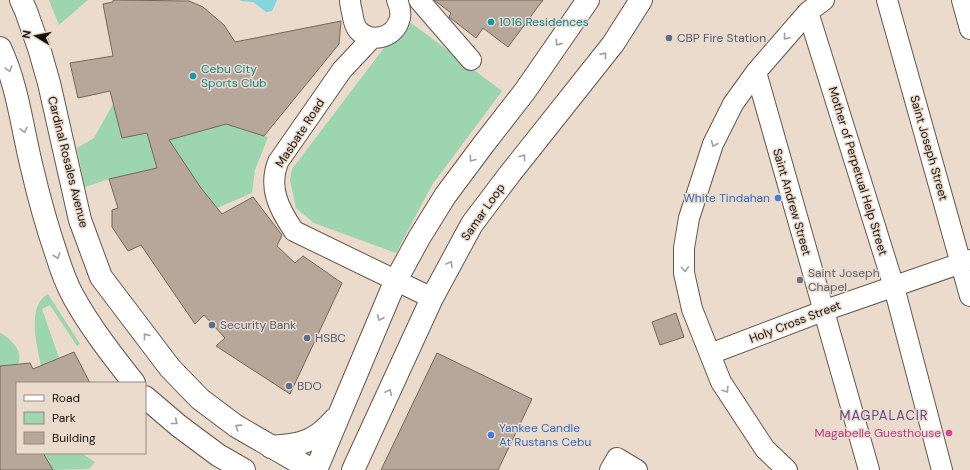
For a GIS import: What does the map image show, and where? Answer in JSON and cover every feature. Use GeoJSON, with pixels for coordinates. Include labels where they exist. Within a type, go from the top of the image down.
{"type":"FeatureCollection","features":[{"type":"Feature","properties":{"kind":"main road","name":"Cardinal Rosales Avenue"},"geometry":{"type":"LineString","coordinates":[[21,0],[39,48],[49,83],[80,220],[102,277],[170,368],[200,399],[236,426],[312,470]]}},
{"type":"Feature","properties":{"kind":"main road"},"geometry":{"type":"LineString","coordinates":[[316,470],[395,282],[419,238],[445,196],[525,91],[588,0]]}},
{"type":"Feature","properties":{"kind":"main road","name":"Samar Loop"},"geometry":{"type":"LineString","coordinates":[[353,470],[432,298],[472,224],[613,44],[641,0]]}},
{"type":"Feature","properties":{"kind":"main road"},"geometry":{"type":"LineString","coordinates":[[0,48],[11,78],[48,229],[62,272],[72,295],[99,337],[133,382]]}},
{"type":"Feature","properties":{"kind":"main road"},"geometry":{"type":"LineString","coordinates":[[146,398],[179,426],[218,455],[244,470]]}},
{"type":"Feature","properties":{"kind":"main road"},"geometry":{"type":"LineString","coordinates":[[271,447],[305,442],[319,434],[340,413]]}},
{"type":"Feature","properties":{"kind":"main road"},"geometry":{"type":"LineString","coordinates":[[369,470],[367,460],[373,427]]}},
{"type":"Feature","properties":{"kind":"street"},"geometry":{"type":"LineString","coordinates":[[350,0],[354,22],[358,29],[364,35],[372,38],[380,38],[388,35],[395,29],[414,0]]}},
{"type":"Feature","properties":{"kind":"street"},"geometry":{"type":"LineString","coordinates":[[398,0],[401,13],[399,22]]}},
{"type":"Feature","properties":{"kind":"street"},"geometry":{"type":"LineString","coordinates":[[419,0],[471,60]]}},
{"type":"Feature","properties":{"kind":"street"},"geometry":{"type":"LineString","coordinates":[[787,470],[765,449],[721,382],[692,309],[684,273],[684,248],[689,218],[713,144],[733,104],[756,72],[808,12],[824,0]]}},
{"type":"Feature","properties":{"kind":"street","name":"Saint Joseph Street"},"geometry":{"type":"LineString","coordinates":[[887,0],[965,262],[970,296]]}},
{"type":"Feature","properties":{"kind":"street"},"geometry":{"type":"LineString","coordinates":[[962,0],[970,29]]}},
{"type":"Feature","properties":{"kind":"street","name":"Mother of Perpetual Help Street"},"geometry":{"type":"LineString","coordinates":[[808,12],[894,287],[942,470]]}},
{"type":"Feature","properties":{"kind":"street","name":"Masbate Road"},"geometry":{"type":"LineString","coordinates":[[372,38],[342,70],[278,162],[274,172],[275,192],[281,211],[294,231],[395,282],[432,298]]}},
{"type":"Feature","properties":{"kind":"street","name":"Saint Andrew Street"},"geometry":{"type":"LineString","coordinates":[[756,72],[869,470]]}},
{"type":"Feature","properties":{"kind":"street","name":"Holy Cross Street"},"geometry":{"type":"LineString","coordinates":[[710,354],[823,311],[965,262]]}},
{"type":"Feature","properties":{"kind":"street"},"geometry":{"type":"LineString","coordinates":[[610,470],[617,458],[637,470]]}},
{"type":"Feature","properties":{"kind":"green space"},"geometry":{"type":"Polygon","coordinates":[[[49,0],[88,0],[59,25],[49,0]]]}},
{"type":"Feature","properties":{"kind":"green space"},"geometry":{"type":"Polygon","coordinates":[[[406,19],[502,91],[432,185],[396,253],[314,223],[296,208],[290,180],[292,169],[406,19]]]}},
{"type":"Feature","properties":{"kind":"green space"},"geometry":{"type":"Polygon","coordinates":[[[113,104],[122,138],[147,133],[226,124],[268,137],[255,170],[252,193],[217,208],[201,188],[184,162],[109,179],[85,187],[77,148],[94,138],[113,104]]]}},
{"type":"Feature","properties":{"kind":"green space"},"geometry":{"type":"Polygon","coordinates":[[[48,294],[80,344],[77,346],[50,305],[42,309],[59,358],[41,366],[36,338],[35,317],[41,300],[48,294]]]}},
{"type":"Feature","properties":{"kind":"green space"},"geometry":{"type":"Polygon","coordinates":[[[0,333],[8,338],[18,350],[18,364],[0,366],[0,333]]]}},
{"type":"Feature","properties":{"kind":"green space"},"geometry":{"type":"Polygon","coordinates":[[[43,454],[83,454],[95,462],[89,469],[50,470],[43,454]]]}},
{"type":"Feature","properties":{"kind":"water"},"geometry":{"type":"Polygon","coordinates":[[[240,0],[277,0],[272,11],[266,12],[253,2],[240,0]]]}},
{"type":"Feature","properties":{"kind":"building"},"geometry":{"type":"Polygon","coordinates":[[[113,0],[189,1],[203,7],[224,25],[235,42],[341,21],[339,44],[264,136],[226,124],[169,140],[201,188],[222,214],[253,197],[282,235],[277,246],[295,263],[303,256],[342,283],[290,394],[216,346],[225,338],[204,315],[195,324],[141,245],[128,251],[112,227],[112,210],[118,208],[109,179],[157,168],[147,133],[122,138],[110,91],[78,98],[70,63],[113,56],[103,4],[113,2],[113,0]]]}},
{"type":"Feature","properties":{"kind":"building","name":"1016 Residences"},"geometry":{"type":"Polygon","coordinates":[[[434,0],[543,0],[508,47],[483,28],[476,38],[449,17],[451,13],[434,0]]]}},
{"type":"Feature","properties":{"kind":"building"},"geometry":{"type":"Polygon","coordinates":[[[676,313],[684,337],[660,345],[652,322],[676,313]]]}},
{"type":"Feature","properties":{"kind":"building"},"geometry":{"type":"Polygon","coordinates":[[[74,352],[89,382],[16,382],[16,454],[44,454],[53,470],[0,470],[0,366],[30,363],[33,369],[74,352]]]}},
{"type":"Feature","properties":{"kind":"building"},"geometry":{"type":"Polygon","coordinates":[[[437,353],[532,399],[498,470],[381,470],[437,353]]]}},
{"type":"Feature","properties":{"kind":"place","name":"1016 Residences"},"geometry":{"type":"Point","coordinates":[491,22]}},
{"type":"Feature","properties":{"kind":"place","name":"CBP Fire Station"},"geometry":{"type":"Point","coordinates":[669,38]}},
{"type":"Feature","properties":{"kind":"place","name":"Cebu City Sports Club"},"geometry":{"type":"Point","coordinates":[193,76]}},
{"type":"Feature","properties":{"kind":"place","name":"White Tindahan"},"geometry":{"type":"Point","coordinates":[778,198]}},
{"type":"Feature","properties":{"kind":"place","name":"Saint Joseph Chapel"},"geometry":{"type":"Point","coordinates":[800,280]}},
{"type":"Feature","properties":{"kind":"place","name":"Security Bank"},"geometry":{"type":"Point","coordinates":[212,325]}},
{"type":"Feature","properties":{"kind":"place","name":"HSBC"},"geometry":{"type":"Point","coordinates":[307,338]}},
{"type":"Feature","properties":{"kind":"place","name":"BDO"},"geometry":{"type":"Point","coordinates":[289,386]}},
{"type":"Feature","properties":{"kind":"place","name":"Magabelle Guesthouse"},"geometry":{"type":"Point","coordinates":[949,433]}},
{"type":"Feature","properties":{"kind":"place","name":"Yankee Candle At Rustans Cebu"},"geometry":{"type":"Point","coordinates":[491,435]}},
{"type":"Feature","properties":{"kind":"district","name":"MAGPALACIR"},"geometry":{"type":"Point","coordinates":[884,415]}}]}
